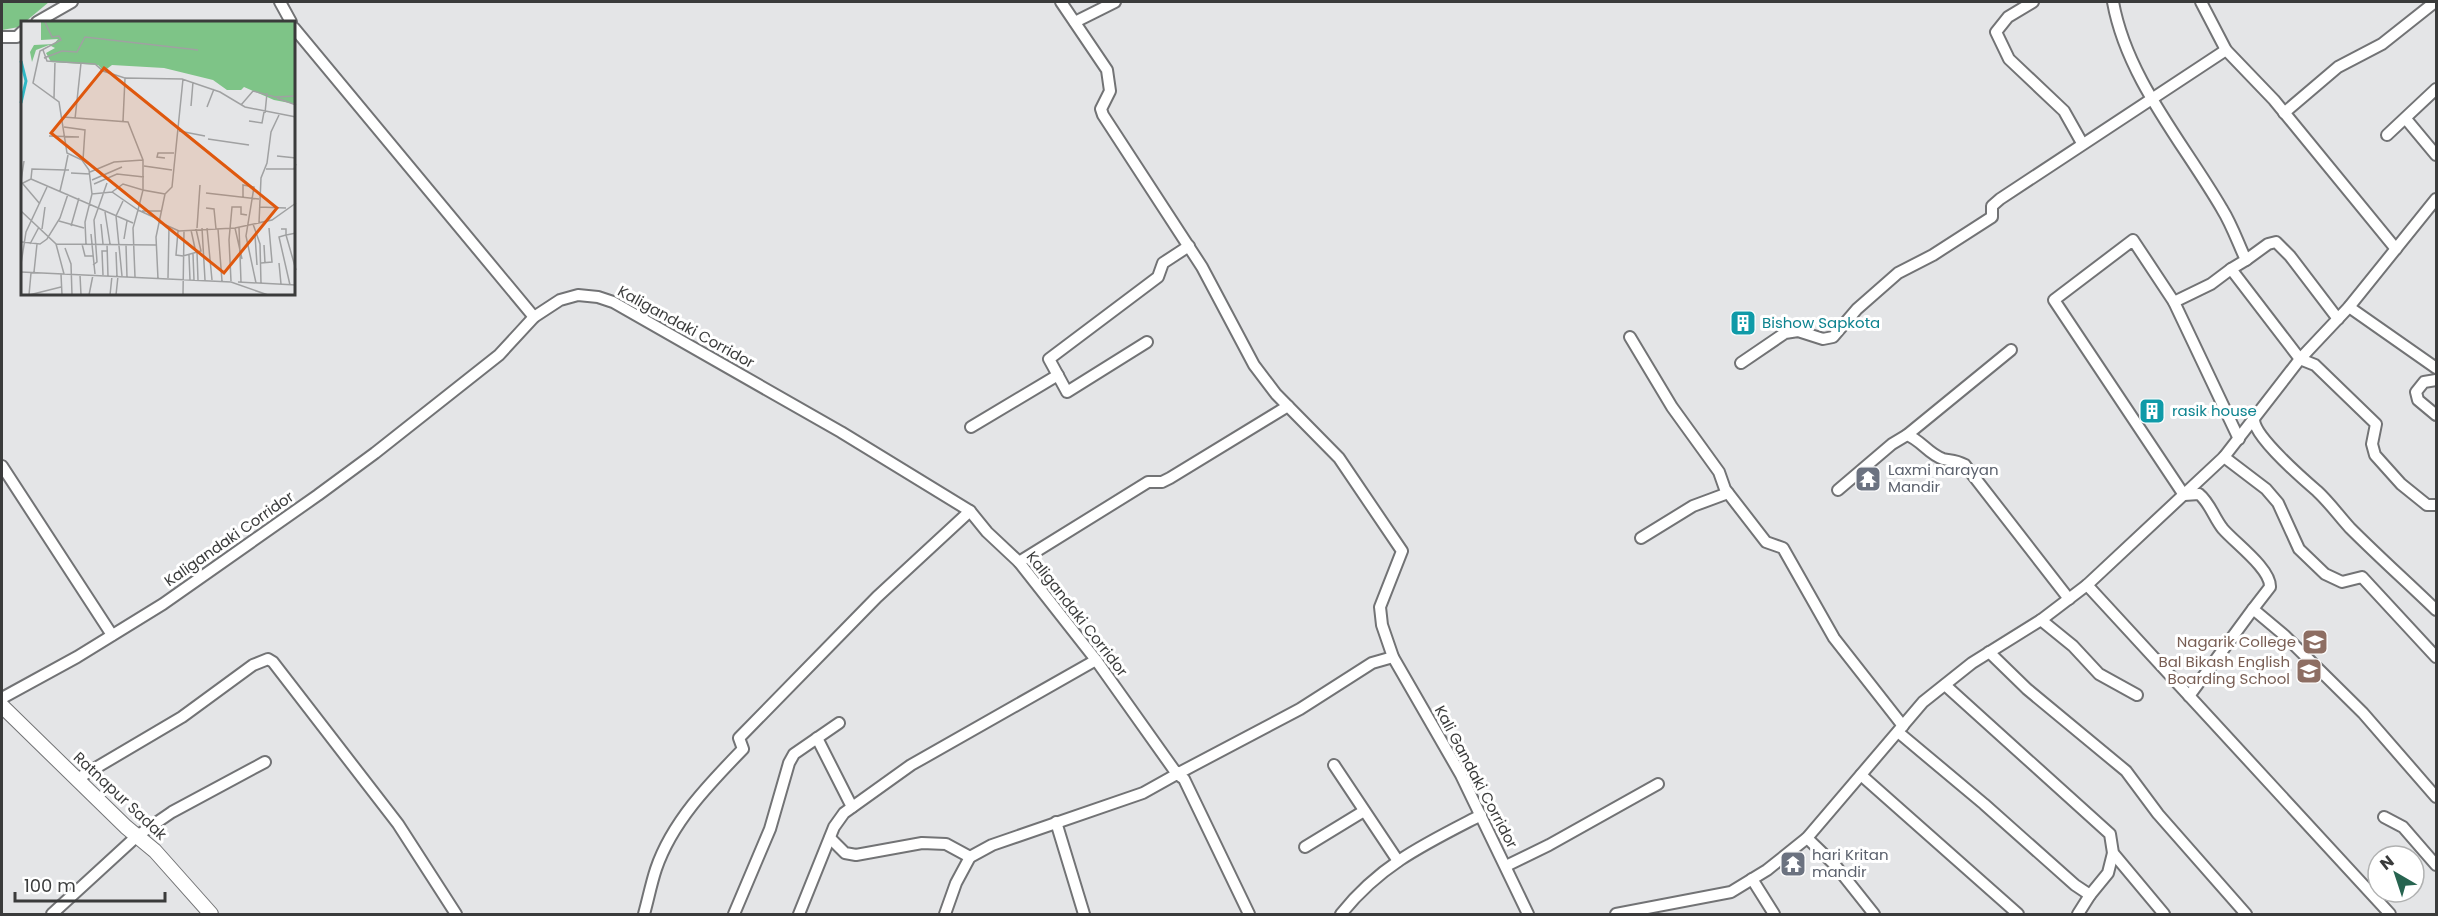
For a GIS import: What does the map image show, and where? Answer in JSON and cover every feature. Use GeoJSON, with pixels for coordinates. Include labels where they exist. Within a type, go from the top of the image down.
{"type":"FeatureCollection","features":[{"type":"Feature","properties":{"kind":"main road","name":"Ratnapur Sadak"},"geometry":{"type":"LineString","coordinates":[[2,706],[154,851],[211,915]]}},
{"type":"Feature","properties":{"kind":"street"},"geometry":{"type":"LineString","coordinates":[[39,21],[72,2]]}},
{"type":"Feature","properties":{"kind":"street"},"geometry":{"type":"LineString","coordinates":[[280,2],[290,21]]}},
{"type":"Feature","properties":{"kind":"street"},"geometry":{"type":"LineString","coordinates":[[1019,562],[1148,482],[1162,482],[1170,478],[1288,406],[1254,365],[1189,246],[1103,116],[1101,109],[1110,91],[1107,70],[1061,2]]}},
{"type":"Feature","properties":{"kind":"street"},"geometry":{"type":"LineString","coordinates":[[1075,22],[1115,2]]}},
{"type":"Feature","properties":{"kind":"street"},"geometry":{"type":"LineString","coordinates":[[2033,2],[2008,17],[1996,32],[2009,59],[2064,111],[2082,143]]}},
{"type":"Feature","properties":{"kind":"street"},"geometry":{"type":"LineString","coordinates":[[2113,2],[2118,31],[2152,98],[2224,211],[2246,260]]}},
{"type":"Feature","properties":{"kind":"street"},"geometry":{"type":"LineString","coordinates":[[2200,2],[2226,50],[2284,113],[2396,249]]}},
{"type":"Feature","properties":{"kind":"street"},"geometry":{"type":"LineString","coordinates":[[2284,113],[2338,67],[2382,44],[2435,3]]}},
{"type":"Feature","properties":{"kind":"street"},"geometry":{"type":"LineString","coordinates":[[296,30],[534,317]]}},
{"type":"Feature","properties":{"kind":"street"},"geometry":{"type":"LineString","coordinates":[[2,38],[17,36],[21,33]]}},
{"type":"Feature","properties":{"kind":"street"},"geometry":{"type":"LineString","coordinates":[[1742,363],[1785,333],[1798,331],[1823,339],[1833,337],[1857,309],[1898,273],[1933,255],[1992,217],[1992,206],[2082,143],[2226,50]]}},
{"type":"Feature","properties":{"kind":"street"},"geometry":{"type":"LineString","coordinates":[[2387,135],[2436,89]]}},
{"type":"Feature","properties":{"kind":"street"},"geometry":{"type":"LineString","coordinates":[[2406,119],[2436,155]]}},
{"type":"Feature","properties":{"kind":"street"},"geometry":{"type":"LineString","coordinates":[[1616,915],[1654,910],[1731,892],[1808,838],[1923,702],[1989,652],[2041,620],[2087,585],[2224,457],[2300,359],[2349,307],[2436,199]]}},
{"type":"Feature","properties":{"kind":"street"},"geometry":{"type":"LineString","coordinates":[[2184,495],[2054,300],[2133,240],[2174,302],[2239,439]]}},
{"type":"Feature","properties":{"kind":"street"},"geometry":{"type":"LineString","coordinates":[[2174,302],[2211,284],[2268,244],[2276,242],[2286,251],[2338,319]]}},
{"type":"Feature","properties":{"kind":"street"},"geometry":{"type":"LineString","coordinates":[[1147,342],[1067,392],[1049,359],[1158,277],[1163,263],[1189,246]]}},
{"type":"Feature","properties":{"kind":"street"},"geometry":{"type":"LineString","coordinates":[[2231,269],[2300,359],[2315,365],[2376,424],[2372,444],[2375,455],[2401,484],[2427,505],[2436,506]]}},
{"type":"Feature","properties":{"kind":"street","name":"Kaligandaki Corridor"},"geometry":{"type":"LineString","coordinates":[[2,698],[163,604],[375,453],[499,355],[534,317],[560,300],[578,295],[598,297],[613,302],[841,432],[970,511],[987,532],[1019,562],[1096,660],[1177,774],[1184,779],[1249,915]]}},
{"type":"Feature","properties":{"kind":"street"},"geometry":{"type":"LineString","coordinates":[[2349,307],[2436,368]]}},
{"type":"Feature","properties":{"kind":"street"},"geometry":{"type":"LineString","coordinates":[[1630,337],[1672,407],[1719,472],[1728,493],[1766,542],[1783,548],[1834,638],[1900,729],[2075,885],[2090,895]]}},
{"type":"Feature","properties":{"kind":"street"},"geometry":{"type":"LineString","coordinates":[[1838,490],[2010,350]]}},
{"type":"Feature","properties":{"kind":"street"},"geometry":{"type":"LineString","coordinates":[[971,427],[1058,375]]}},
{"type":"Feature","properties":{"kind":"street"},"geometry":{"type":"LineString","coordinates":[[2436,380],[2424,382],[2416,392],[2418,400],[2436,415]]}},
{"type":"Feature","properties":{"kind":"street","name":"Kali Gandaki Corridor"},"geometry":{"type":"LineString","coordinates":[[1288,406],[1339,458],[1401,551],[1380,607],[1382,625],[1393,657],[1461,775],[1506,866],[1526,914]]}},
{"type":"Feature","properties":{"kind":"street"},"geometry":{"type":"LineString","coordinates":[[2254,420],[2254,426],[2265,441],[2305,483],[2316,490],[2350,528],[2436,610]]}},
{"type":"Feature","properties":{"kind":"street"},"geometry":{"type":"LineString","coordinates":[[1906,435],[1916,438],[1926,450],[1944,460],[1952,458],[1965,465],[2069,599]]}},
{"type":"Feature","properties":{"kind":"street"},"geometry":{"type":"LineString","coordinates":[[2224,457],[2266,489],[2278,503],[2299,549],[2325,573],[2342,582],[2361,577],[2436,657]]}},
{"type":"Feature","properties":{"kind":"street"},"geometry":{"type":"LineString","coordinates":[[2,466],[112,635]]}},
{"type":"Feature","properties":{"kind":"street"},"geometry":{"type":"LineString","coordinates":[[1641,538],[1693,506],[1728,493]]}},
{"type":"Feature","properties":{"kind":"street"},"geometry":{"type":"LineString","coordinates":[[2184,495],[2199,494],[2204,498],[2223,528],[2267,574],[2270,587],[2189,696]]}},
{"type":"Feature","properties":{"kind":"street"},"geometry":{"type":"LineString","coordinates":[[644,915],[657,867],[681,820],[699,795],[743,749],[739,738],[877,597],[970,511]]}},
{"type":"Feature","properties":{"kind":"street"},"geometry":{"type":"LineString","coordinates":[[2087,585],[2390,915]]}},
{"type":"Feature","properties":{"kind":"street"},"geometry":{"type":"LineString","coordinates":[[2253,609],[2284,634],[2363,712],[2436,797]]}},
{"type":"Feature","properties":{"kind":"street"},"geometry":{"type":"LineString","coordinates":[[2041,620],[2073,646],[2099,674],[2137,695]]}},
{"type":"Feature","properties":{"kind":"street"},"geometry":{"type":"LineString","coordinates":[[1989,652],[2049,709],[2126,771],[2158,814],[2246,915]]}},
{"type":"Feature","properties":{"kind":"street"},"geometry":{"type":"LineString","coordinates":[[945,915],[956,883],[970,857],[992,845],[1143,792],[1300,709],[1372,663],[1393,657]]}},
{"type":"Feature","properties":{"kind":"street"},"geometry":{"type":"LineString","coordinates":[[77,779],[182,717],[253,665],[268,659],[273,662],[398,824],[456,915]]}},
{"type":"Feature","properties":{"kind":"street"},"geometry":{"type":"LineString","coordinates":[[799,915],[834,827],[852,807],[911,765],[1096,660]]}},
{"type":"Feature","properties":{"kind":"street"},"geometry":{"type":"LineString","coordinates":[[1945,685],[2110,834],[2113,853],[2108,873],[2090,895],[2078,915]]}},
{"type":"Feature","properties":{"kind":"street"},"geometry":{"type":"LineString","coordinates":[[734,915],[770,829],[789,763],[794,754],[839,723]]}},
{"type":"Feature","properties":{"kind":"street"},"geometry":{"type":"LineString","coordinates":[[817,738],[852,807]]}},
{"type":"Feature","properties":{"kind":"street"},"geometry":{"type":"LineString","coordinates":[[52,915],[137,836],[172,812],[265,762]]}},
{"type":"Feature","properties":{"kind":"street"},"geometry":{"type":"LineString","coordinates":[[1334,765],[1398,861]]}},
{"type":"Feature","properties":{"kind":"street"},"geometry":{"type":"LineString","coordinates":[[1862,775],[2018,915]]}},
{"type":"Feature","properties":{"kind":"street"},"geometry":{"type":"LineString","coordinates":[[1506,866],[1549,845],[1658,784]]}},
{"type":"Feature","properties":{"kind":"street"},"geometry":{"type":"LineString","coordinates":[[1305,847],[1364,811]]}},
{"type":"Feature","properties":{"kind":"street"},"geometry":{"type":"LineString","coordinates":[[1341,915],[1370,881],[1398,861],[1481,815]]}},
{"type":"Feature","properties":{"kind":"street"},"geometry":{"type":"LineString","coordinates":[[2384,817],[2403,827],[2436,865]]}},
{"type":"Feature","properties":{"kind":"street"},"geometry":{"type":"LineString","coordinates":[[1056,822],[1084,915]]}},
{"type":"Feature","properties":{"kind":"street"},"geometry":{"type":"LineString","coordinates":[[830,838],[845,854],[856,855],[922,843],[946,844],[970,857]]}},
{"type":"Feature","properties":{"kind":"street"},"geometry":{"type":"LineString","coordinates":[[1808,838],[1835,865],[1874,915]]}},
{"type":"Feature","properties":{"kind":"street"},"geometry":{"type":"LineString","coordinates":[[2113,853],[2164,915]]}},
{"type":"Feature","properties":{"kind":"street"},"geometry":{"type":"LineString","coordinates":[[1752,879],[1774,915]]}},
{"type":"Feature","properties":{"kind":"green space"},"geometry":{"type":"Polygon","coordinates":[[[2,2],[49,2],[26,21],[21,21],[19,27],[2,30],[2,2]]]}},
{"type":"Feature","properties":{"kind":"place","name":"Bishow Sapkota"},"geometry":{"type":"Point","coordinates":[1743,323]}},
{"type":"Feature","properties":{"kind":"place","name":"rasik house"},"geometry":{"type":"Point","coordinates":[2152,411]}},
{"type":"Feature","properties":{"kind":"place","name":"Laxmi narayan Mandir"},"geometry":{"type":"Point","coordinates":[1868,479]}},
{"type":"Feature","properties":{"kind":"place","name":"Nagarik College"},"geometry":{"type":"Point","coordinates":[2315,642]}},
{"type":"Feature","properties":{"kind":"place","name":"Bal Bikash English Boarding School"},"geometry":{"type":"Point","coordinates":[2309,671]}},
{"type":"Feature","properties":{"kind":"place","name":"hari Kritan mandir"},"geometry":{"type":"Point","coordinates":[1793,864]}}]}
